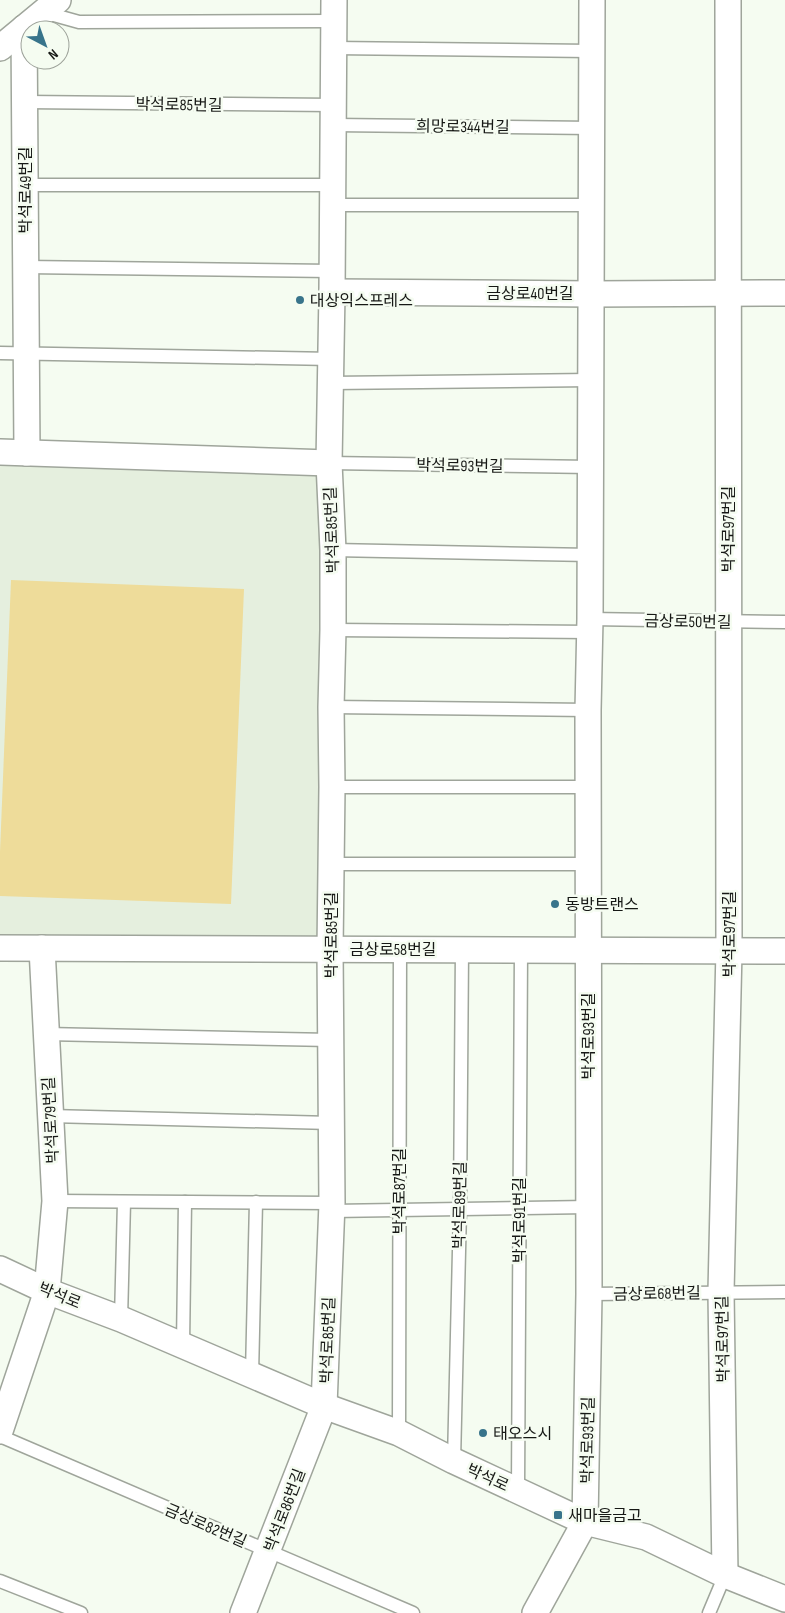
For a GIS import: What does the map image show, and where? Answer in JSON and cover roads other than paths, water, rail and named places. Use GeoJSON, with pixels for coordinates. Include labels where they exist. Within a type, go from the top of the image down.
{"type":"FeatureCollection","features":[{"type":"Feature","properties":{"kind":"street"},"geometry":{"type":"LineString","coordinates":[[592,0],[592,294]]}},
{"type":"Feature","properties":{"kind":"street"},"geometry":{"type":"LineString","coordinates":[[728,0],[728,292]]}},
{"type":"Feature","properties":{"kind":"street"},"geometry":{"type":"LineString","coordinates":[[33,20],[50,6]]}},
{"type":"Feature","properties":{"kind":"street","name":"박석로85번길"},"geometry":{"type":"LineString","coordinates":[[324,1406],[332,1207],[330,950],[333,550],[329,463],[334,11]]}},
{"type":"Feature","properties":{"kind":"street"},"geometry":{"type":"LineString","coordinates":[[0,48],[20,31]]}},
{"type":"Feature","properties":{"kind":"street","name":"박석로49번길"},"geometry":{"type":"LineString","coordinates":[[24,70],[27,453]]}},
{"type":"Feature","properties":{"kind":"street","name":"금상로40번길"},"geometry":{"type":"LineString","coordinates":[[332,282],[592,294],[785,293]]}},
{"type":"Feature","properties":{"kind":"street","name":"박석로97번길"},"geometry":{"type":"LineString","coordinates":[[725,1575],[721,1292],[729,950],[728,292]]}},
{"type":"Feature","properties":{"kind":"street","name":"박석로93번길"},"geometry":{"type":"LineString","coordinates":[[585,1522],[589,1294],[588,710],[592,294]]}},
{"type":"Feature","properties":{"kind":"street","name":"박석로85번길"},"geometry":{"type":"LineString","coordinates":[[0,452],[329,463]]}},
{"type":"Feature","properties":{"kind":"street","name":"금상로58번길"},"geometry":{"type":"LineString","coordinates":[[0,948],[785,951]]}},
{"type":"Feature","properties":{"kind":"street","name":"박석로79번길"},"geometry":{"type":"LineString","coordinates":[[0,1430],[47,1291],[55,1201],[42,948]]}},
{"type":"Feature","properties":{"kind":"street","name":"박석로"},"geometry":{"type":"LineString","coordinates":[[0,1269],[47,1291],[121,1319],[324,1406],[399,1433],[454,1461],[585,1522],[646,1537],[725,1575],[785,1599]]}},
{"type":"Feature","properties":{"kind":"street","name":"박석로86번길"},"geometry":{"type":"LineString","coordinates":[[243,1613],[324,1406]]}},
{"type":"Feature","properties":{"kind":"street"},"geometry":{"type":"LineString","coordinates":[[535,1613],[585,1522]]}},
{"type":"Feature","properties":{"kind":"lane","name":"박석로85번길"},"geometry":{"type":"LineString","coordinates":[[50,6],[79,22],[334,11]]}},
{"type":"Feature","properties":{"kind":"lane"},"geometry":{"type":"LineString","coordinates":[[333,48],[592,51]]}},
{"type":"Feature","properties":{"kind":"lane","name":"박석로85번길"},"geometry":{"type":"LineString","coordinates":[[24,102],[334,115]]}},
{"type":"Feature","properties":{"kind":"lane","name":"희망로344번길"},"geometry":{"type":"LineString","coordinates":[[334,115],[593,128]]}},
{"type":"Feature","properties":{"kind":"lane"},"geometry":{"type":"LineString","coordinates":[[25,185],[591,205]]}},
{"type":"Feature","properties":{"kind":"lane"},"geometry":{"type":"LineString","coordinates":[[26,267],[332,282]]}},
{"type":"Feature","properties":{"kind":"lane"},"geometry":{"type":"LineString","coordinates":[[0,353],[331,371],[591,380]]}},
{"type":"Feature","properties":{"kind":"lane","name":"박석로93번길"},"geometry":{"type":"LineString","coordinates":[[329,463],[590,467]]}},
{"type":"Feature","properties":{"kind":"lane"},"geometry":{"type":"LineString","coordinates":[[333,550],[591,554]]}},
{"type":"Feature","properties":{"kind":"lane","name":"금상로50번길"},"geometry":{"type":"LineString","coordinates":[[590,626],[728,621],[785,622]]}},
{"type":"Feature","properties":{"kind":"lane"},"geometry":{"type":"LineString","coordinates":[[333,630],[590,626]]}},
{"type":"Feature","properties":{"kind":"lane"},"geometry":{"type":"LineString","coordinates":[[331,707],[588,710]]}},
{"type":"Feature","properties":{"kind":"lane"},"geometry":{"type":"LineString","coordinates":[[332,787],[588,787]]}},
{"type":"Feature","properties":{"kind":"lane"},"geometry":{"type":"LineString","coordinates":[[331,864],[588,864]]}},
{"type":"Feature","properties":{"kind":"lane","name":"박석로87번길"},"geometry":{"type":"LineString","coordinates":[[399,1433],[400,949]]}},
{"type":"Feature","properties":{"kind":"lane","name":"박석로89번길"},"geometry":{"type":"LineString","coordinates":[[454,1461],[460,1209],[462,949]]}},
{"type":"Feature","properties":{"kind":"lane","name":"박석로91번길"},"geometry":{"type":"LineString","coordinates":[[518,1490],[521,950]]}},
{"type":"Feature","properties":{"kind":"lane"},"geometry":{"type":"LineString","coordinates":[[46,1034],[332,1040]]}},
{"type":"Feature","properties":{"kind":"lane"},"geometry":{"type":"LineString","coordinates":[[50,1116],[331,1123]]}},
{"type":"Feature","properties":{"kind":"lane"},"geometry":{"type":"LineString","coordinates":[[55,1201],[256,1202],[399,1210],[588,1207]]}},
{"type":"Feature","properties":{"kind":"lane"},"geometry":{"type":"LineString","coordinates":[[121,1319],[124,1202]]}},
{"type":"Feature","properties":{"kind":"lane"},"geometry":{"type":"LineString","coordinates":[[183,1345],[185,1202]]}},
{"type":"Feature","properties":{"kind":"lane"},"geometry":{"type":"LineString","coordinates":[[252,1374],[256,1202]]}},
{"type":"Feature","properties":{"kind":"lane","name":"금상로68번길"},"geometry":{"type":"LineString","coordinates":[[589,1294],[785,1292]]}},
{"type":"Feature","properties":{"kind":"lane","name":"금상로82번길"},"geometry":{"type":"LineString","coordinates":[[0,1436],[413,1613]]}},
{"type":"Feature","properties":{"kind":"lane"},"geometry":{"type":"LineString","coordinates":[[709,1613],[725,1575]]}},
{"type":"Feature","properties":{"kind":"lane"},"geometry":{"type":"LineString","coordinates":[[0,1581],[81,1613]]}},
{"type":"Feature","properties":{"kind":"place","name":"대상익스프레스"},"geometry":{"type":"Point","coordinates":[300,300]}},
{"type":"Feature","properties":{"kind":"place","name":"동방트랜스"},"geometry":{"type":"Point","coordinates":[555,904]}},
{"type":"Feature","properties":{"kind":"place","name":"태오스시"},"geometry":{"type":"Point","coordinates":[483,1433]}},
{"type":"Feature","properties":{"kind":"place","name":"새마을금고"},"geometry":{"type":"Point","coordinates":[558,1515]}}]}
